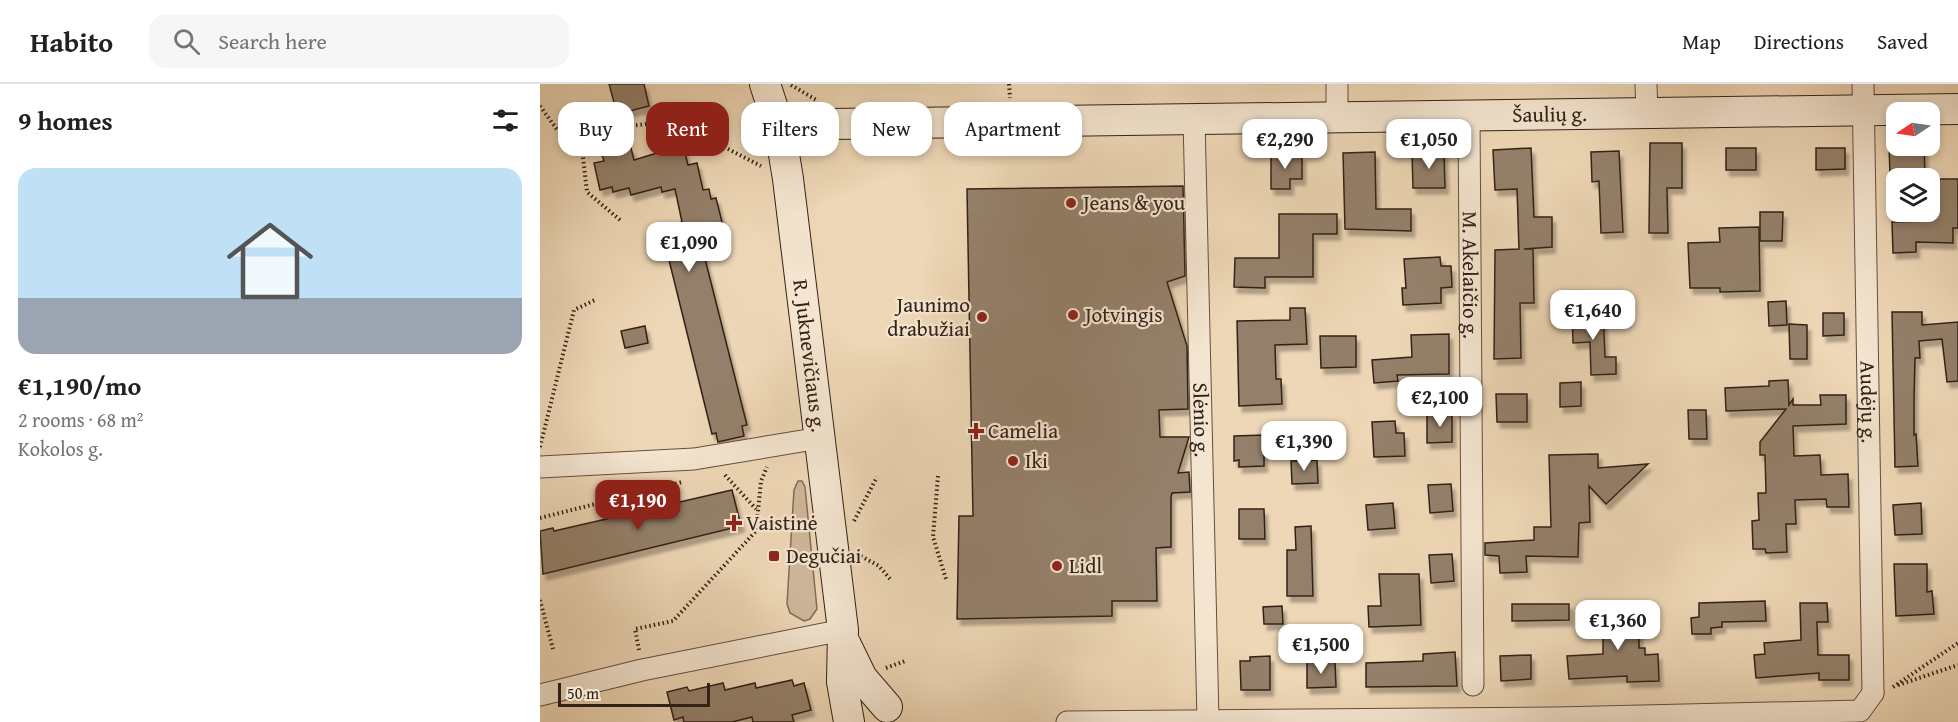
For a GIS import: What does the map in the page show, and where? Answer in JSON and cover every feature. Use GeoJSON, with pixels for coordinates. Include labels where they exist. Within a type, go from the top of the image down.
{"type":"FeatureCollection","features":[{"type":"Feature","properties":{"kind":"street","name":"R. Juknevičiaus g."},"geometry":{"type":"LineString","coordinates":[[765,84],[771,102]]}},
{"type":"Feature","properties":{"kind":"street"},"geometry":{"type":"LineString","coordinates":[[1336,84],[1337,119]]}},
{"type":"Feature","properties":{"kind":"street"},"geometry":{"type":"LineString","coordinates":[[1646,84],[1647,114]]}},
{"type":"Feature","properties":{"kind":"street","name":"Šaulių g."},"geometry":{"type":"LineString","coordinates":[[839,123],[1647,114],[1863,97],[1958,110]]}},
{"type":"Feature","properties":{"kind":"street","name":"Audėjų g."},"geometry":{"type":"LineString","coordinates":[[1863,97],[1883,690]]}},
{"type":"Feature","properties":{"kind":"street","name":"M. Akelaičio g."},"geometry":{"type":"LineString","coordinates":[[1469,117],[1473,685]]}},
{"type":"Feature","properties":{"kind":"street","name":"Slėnio g."},"geometry":{"type":"LineString","coordinates":[[1194,118],[1208,720]]}},
{"type":"Feature","properties":{"kind":"street","name":"R. Juknevičiaus g."},"geometry":{"type":"LineString","coordinates":[[783,156],[843,635],[842,682],[851,722]]}},
{"type":"Feature","properties":{"kind":"street"},"geometry":{"type":"LineString","coordinates":[[540,467],[708,457],[820,438]]}},
{"type":"Feature","properties":{"kind":"street","name":"R. Juknevičiaus g."},"geometry":{"type":"LineString","coordinates":[[843,635],[862,678],[895,714]]}},
{"type":"Feature","properties":{"kind":"street"},"geometry":{"type":"LineString","coordinates":[[540,695],[642,670],[843,635]]}},
{"type":"Feature","properties":{"kind":"street"},"geometry":{"type":"LineString","coordinates":[[1067,722],[1556,718],[1860,711],[1883,690]]}},
{"type":"Feature","properties":{"kind":"street"},"geometry":{"type":"LineString","coordinates":[[851,722],[867,707],[895,714]]}},
{"type":"Feature","properties":{"kind":"path"},"geometry":{"type":"LineString","coordinates":[[790,84],[825,102]]}},
{"type":"Feature","properties":{"kind":"path"},"geometry":{"type":"LineString","coordinates":[[540,106],[558,131]]}},
{"type":"Feature","properties":{"kind":"path"},"geometry":{"type":"LineString","coordinates":[[634,126],[674,121],[770,171]]}},
{"type":"Feature","properties":{"kind":"path"},"geometry":{"type":"LineString","coordinates":[[582,156],[587,192],[620,220]]}},
{"type":"Feature","properties":{"kind":"path"},"geometry":{"type":"LineString","coordinates":[[540,448],[574,310],[595,300]]}},
{"type":"Feature","properties":{"kind":"path"},"geometry":{"type":"LineString","coordinates":[[642,670],[635,629],[673,621],[756,531],[756,509],[761,481],[776,445]]}},
{"type":"Feature","properties":{"kind":"path"},"geometry":{"type":"LineString","coordinates":[[708,457],[756,509]]}},
{"type":"Feature","properties":{"kind":"path"},"geometry":{"type":"LineString","coordinates":[[939,476],[933,537],[946,579]]}},
{"type":"Feature","properties":{"kind":"path"},"geometry":{"type":"LineString","coordinates":[[851,527],[878,477]]}},
{"type":"Feature","properties":{"kind":"path"},"geometry":{"type":"LineString","coordinates":[[540,518],[688,480]]}},
{"type":"Feature","properties":{"kind":"path"},"geometry":{"type":"LineString","coordinates":[[854,552],[879,566],[891,580]]}},
{"type":"Feature","properties":{"kind":"path"},"geometry":{"type":"LineString","coordinates":[[540,600],[553,649]]}},
{"type":"Feature","properties":{"kind":"path"},"geometry":{"type":"LineString","coordinates":[[1883,690],[1958,643]]}},
{"type":"Feature","properties":{"kind":"path"},"geometry":{"type":"LineString","coordinates":[[1883,690],[1958,666]]}},
{"type":"Feature","properties":{"kind":"shaded area"},"geometry":{"type":"Polygon","coordinates":[[[798,481],[802,481],[805,487],[817,609],[810,619],[804,621],[790,613],[787,604],[794,490],[798,481]]]}},
{"type":"Feature","properties":{"kind":"building"},"geometry":{"type":"Polygon","coordinates":[[[609,84],[644,84],[648,102],[646,102],[646,107],[634,110],[634,102],[614,102],[609,84]]]}},
{"type":"Feature","properties":{"kind":"building"},"geometry":{"type":"Polygon","coordinates":[[[1650,143],[1682,143],[1682,188],[1667,188],[1668,233],[1649,233],[1650,143]]]}},
{"type":"Feature","properties":{"kind":"building"},"geometry":{"type":"Polygon","coordinates":[[[1531,148],[1534,217],[1552,217],[1552,247],[1524,249],[1533,249],[1534,303],[1520,303],[1521,358],[1494,359],[1495,250],[1519,249],[1517,189],[1495,190],[1493,150],[1531,148]]]}},
{"type":"Feature","properties":{"kind":"building"},"geometry":{"type":"Polygon","coordinates":[[[1726,148],[1756,148],[1756,170],[1726,170],[1726,148]]]}},
{"type":"Feature","properties":{"kind":"building"},"geometry":{"type":"Polygon","coordinates":[[[1816,148],[1845,148],[1845,169],[1816,170],[1816,148]]]}},
{"type":"Feature","properties":{"kind":"building"},"geometry":{"type":"Polygon","coordinates":[[[1619,151],[1623,232],[1601,233],[1599,181],[1592,182],[1591,152],[1619,151]]]}},
{"type":"Feature","properties":{"kind":"building"},"geometry":{"type":"Polygon","coordinates":[[[1375,152],[1376,209],[1411,209],[1411,231],[1345,229],[1343,153],[1375,152]]]}},
{"type":"Feature","properties":{"kind":"building"},"geometry":{"type":"Polygon","coordinates":[[[1444,152],[1445,188],[1413,188],[1412,153],[1444,152]]]}},
{"type":"Feature","properties":{"kind":"building"},"geometry":{"type":"Polygon","coordinates":[[[1271,155],[1302,155],[1302,179],[1290,179],[1290,189],[1271,189],[1271,155]]]}},
{"type":"Feature","properties":{"kind":"building"},"geometry":{"type":"Polygon","coordinates":[[[602,156],[633,156],[634,160],[647,156],[686,156],[688,165],[697,163],[703,190],[709,189],[711,199],[716,198],[723,226],[707,230],[710,240],[701,243],[747,425],[742,426],[744,436],[718,442],[716,433],[712,434],[669,260],[672,260],[669,250],[680,248],[675,224],[682,222],[675,189],[662,192],[661,187],[631,195],[629,188],[613,192],[612,187],[600,190],[594,163],[604,161],[602,156]]]}},
{"type":"Feature","properties":{"kind":"building"},"geometry":{"type":"Polygon","coordinates":[[[1889,156],[1924,156],[1925,168],[1890,168],[1889,156]]]}},
{"type":"Feature","properties":{"kind":"building"},"geometry":{"type":"Polygon","coordinates":[[[1940,179],[1958,179],[1958,228],[1953,228],[1953,243],[1916,242],[1916,252],[1893,253],[1892,222],[1940,222],[1940,179]]]}},
{"type":"Feature","properties":{"kind":"building","name":"Jotvingis"},"geometry":{"type":"Polygon","coordinates":[[[1183,186],[1185,276],[1167,282],[1187,346],[1188,409],[1159,410],[1160,437],[1189,437],[1178,473],[1189,472],[1190,492],[1172,493],[1171,547],[1156,548],[1157,601],[1112,601],[1112,616],[957,619],[959,516],[973,516],[967,189],[1183,186]]]}},
{"type":"Feature","properties":{"kind":"building"},"geometry":{"type":"Polygon","coordinates":[[[1760,212],[1783,212],[1782,241],[1760,241],[1760,212]]]}},
{"type":"Feature","properties":{"kind":"building"},"geometry":{"type":"Polygon","coordinates":[[[1279,214],[1337,214],[1337,234],[1313,234],[1313,277],[1265,277],[1265,288],[1234,287],[1235,258],[1279,258],[1279,214]]]}},
{"type":"Feature","properties":{"kind":"building"},"geometry":{"type":"Polygon","coordinates":[[[1759,227],[1760,291],[1720,292],[1720,288],[1690,288],[1688,243],[1720,242],[1719,228],[1759,227]]]}},
{"type":"Feature","properties":{"kind":"building"},"geometry":{"type":"Polygon","coordinates":[[[1440,257],[1441,266],[1451,266],[1452,287],[1441,288],[1441,303],[1403,305],[1402,288],[1406,288],[1404,259],[1440,257]]]}},
{"type":"Feature","properties":{"kind":"building"},"geometry":{"type":"Polygon","coordinates":[[[1786,301],[1787,325],[1769,326],[1768,302],[1786,301]]]}},
{"type":"Feature","properties":{"kind":"building"},"geometry":{"type":"Polygon","coordinates":[[[1290,308],[1305,308],[1307,344],[1275,345],[1276,379],[1281,379],[1282,404],[1239,406],[1237,321],[1290,320],[1290,308]]]}},
{"type":"Feature","properties":{"kind":"building"},"geometry":{"type":"Polygon","coordinates":[[[1603,311],[1605,357],[1616,357],[1616,374],[1591,375],[1590,342],[1573,343],[1572,312],[1603,311]]]}},
{"type":"Feature","properties":{"kind":"building"},"geometry":{"type":"Polygon","coordinates":[[[1892,312],[1922,312],[1922,325],[1958,322],[1958,381],[1947,382],[1942,339],[1919,341],[1920,358],[1915,358],[1914,400],[1914,435],[1916,434],[1918,466],[1895,467],[1892,312]]]}},
{"type":"Feature","properties":{"kind":"building"},"geometry":{"type":"Polygon","coordinates":[[[1823,313],[1844,313],[1844,335],[1823,336],[1823,313]]]}},
{"type":"Feature","properties":{"kind":"building"},"geometry":{"type":"Polygon","coordinates":[[[1789,324],[1807,325],[1807,359],[1790,359],[1789,324]]]}},
{"type":"Feature","properties":{"kind":"building"},"geometry":{"type":"Polygon","coordinates":[[[645,326],[648,343],[625,348],[621,331],[645,326]]]}},
{"type":"Feature","properties":{"kind":"building"},"geometry":{"type":"Polygon","coordinates":[[[1449,334],[1449,374],[1397,375],[1398,381],[1374,383],[1372,360],[1412,357],[1411,335],[1449,334]]]}},
{"type":"Feature","properties":{"kind":"building"},"geometry":{"type":"Polygon","coordinates":[[[1320,336],[1356,336],[1356,367],[1321,368],[1320,336]]]}},
{"type":"Feature","properties":{"kind":"building"},"geometry":{"type":"Polygon","coordinates":[[[1788,380],[1789,405],[1793,399],[1793,405],[1821,405],[1820,395],[1846,395],[1846,424],[1793,426],[1794,456],[1820,455],[1821,475],[1848,474],[1849,507],[1827,507],[1826,499],[1795,500],[1796,524],[1786,524],[1787,552],[1766,553],[1765,549],[1753,549],[1752,521],[1759,520],[1758,493],[1766,493],[1765,455],[1760,455],[1760,442],[1786,409],[1726,411],[1725,388],[1769,386],[1769,381],[1788,380]]]}},
{"type":"Feature","properties":{"kind":"building"},"geometry":{"type":"Polygon","coordinates":[[[1581,382],[1581,406],[1560,407],[1560,383],[1581,382]]]}},
{"type":"Feature","properties":{"kind":"building"},"geometry":{"type":"Polygon","coordinates":[[[1496,394],[1527,394],[1527,422],[1497,422],[1496,394]]]}},
{"type":"Feature","properties":{"kind":"building"},"geometry":{"type":"Polygon","coordinates":[[[1688,410],[1706,410],[1707,439],[1689,439],[1688,410]]]}},
{"type":"Feature","properties":{"kind":"building"},"geometry":{"type":"Polygon","coordinates":[[[1452,414],[1452,442],[1427,443],[1427,415],[1452,414]]]}},
{"type":"Feature","properties":{"kind":"building"},"geometry":{"type":"Polygon","coordinates":[[[1395,421],[1396,433],[1404,433],[1405,456],[1374,457],[1372,422],[1395,421]]]}},
{"type":"Feature","properties":{"kind":"building"},"geometry":{"type":"Polygon","coordinates":[[[1264,435],[1264,466],[1239,467],[1239,460],[1234,461],[1234,436],[1264,435]]]}},
{"type":"Feature","properties":{"kind":"building"},"geometry":{"type":"Polygon","coordinates":[[[1598,454],[1598,468],[1648,464],[1606,504],[1589,486],[1590,522],[1579,523],[1578,557],[1526,556],[1527,572],[1500,573],[1499,556],[1485,555],[1485,543],[1534,540],[1534,527],[1551,527],[1549,455],[1598,454]]]}},
{"type":"Feature","properties":{"kind":"building"},"geometry":{"type":"Polygon","coordinates":[[[1317,460],[1318,483],[1292,484],[1291,461],[1317,460]]]}},
{"type":"Feature","properties":{"kind":"building"},"geometry":{"type":"Polygon","coordinates":[[[1451,484],[1453,511],[1430,513],[1428,485],[1451,484]]]}},
{"type":"Feature","properties":{"kind":"building"},"geometry":{"type":"Polygon","coordinates":[[[732,490],[741,526],[543,574],[540,531],[553,528],[554,531],[732,490]]]}},
{"type":"Feature","properties":{"kind":"building"},"geometry":{"type":"Polygon","coordinates":[[[1393,503],[1395,528],[1368,530],[1366,505],[1393,503]]]}},
{"type":"Feature","properties":{"kind":"building"},"geometry":{"type":"Polygon","coordinates":[[[1921,503],[1922,534],[1895,535],[1893,505],[1921,503]]]}},
{"type":"Feature","properties":{"kind":"building"},"geometry":{"type":"Polygon","coordinates":[[[1239,509],[1264,509],[1265,539],[1239,539],[1239,509]]]}},
{"type":"Feature","properties":{"kind":"building"},"geometry":{"type":"Polygon","coordinates":[[[1311,526],[1313,596],[1287,596],[1287,550],[1296,550],[1295,527],[1311,526]]]}},
{"type":"Feature","properties":{"kind":"building"},"geometry":{"type":"Polygon","coordinates":[[[1452,554],[1454,581],[1431,583],[1429,555],[1452,554]]]}},
{"type":"Feature","properties":{"kind":"building"},"geometry":{"type":"Polygon","coordinates":[[[1894,564],[1927,564],[1927,592],[1932,591],[1934,614],[1896,616],[1894,564]]]}},
{"type":"Feature","properties":{"kind":"building"},"geometry":{"type":"Polygon","coordinates":[[[1379,574],[1419,574],[1421,625],[1369,627],[1368,606],[1381,606],[1379,574]]]}},
{"type":"Feature","properties":{"kind":"building"},"geometry":{"type":"Polygon","coordinates":[[[1765,601],[1766,621],[1722,622],[1722,627],[1711,628],[1711,634],[1692,634],[1691,618],[1699,617],[1699,603],[1765,601]]]}},
{"type":"Feature","properties":{"kind":"building"},"geometry":{"type":"Polygon","coordinates":[[[1800,603],[1827,603],[1828,622],[1817,622],[1818,655],[1849,655],[1849,680],[1819,680],[1819,673],[1756,678],[1754,655],[1765,654],[1764,643],[1801,640],[1800,603]]]}},
{"type":"Feature","properties":{"kind":"building"},"geometry":{"type":"Polygon","coordinates":[[[1512,604],[1569,604],[1569,620],[1512,621],[1512,604]]]}},
{"type":"Feature","properties":{"kind":"building"},"geometry":{"type":"Polygon","coordinates":[[[1282,606],[1283,624],[1264,624],[1263,607],[1282,606]]]}},
{"type":"Feature","properties":{"kind":"building"},"geometry":{"type":"Polygon","coordinates":[[[1603,606],[1639,606],[1639,648],[1645,648],[1645,655],[1658,654],[1659,681],[1627,682],[1627,676],[1569,679],[1567,656],[1603,654],[1603,606]]]}},
{"type":"Feature","properties":{"kind":"building"},"geometry":{"type":"Polygon","coordinates":[[[1455,652],[1457,686],[1366,687],[1366,663],[1423,661],[1423,654],[1455,652]]]}},
{"type":"Feature","properties":{"kind":"building"},"geometry":{"type":"Polygon","coordinates":[[[1531,655],[1531,679],[1501,681],[1500,656],[1531,655]]]}},
{"type":"Feature","properties":{"kind":"building"},"geometry":{"type":"Polygon","coordinates":[[[1270,656],[1270,690],[1241,690],[1240,661],[1250,661],[1250,657],[1270,656]]]}},
{"type":"Feature","properties":{"kind":"building"},"geometry":{"type":"Polygon","coordinates":[[[1307,662],[1335,662],[1336,687],[1307,688],[1307,662]]]}},
{"type":"Feature","properties":{"kind":"building"},"geometry":{"type":"Polygon","coordinates":[[[792,680],[794,686],[804,683],[811,710],[792,715],[794,722],[753,722],[752,717],[732,722],[684,722],[683,717],[674,720],[667,692],[687,687],[689,691],[723,683],[725,690],[755,683],[756,688],[792,680]]]}},
{"type":"Feature","properties":{"kind":"place","name":"Jeans & you"},"geometry":{"type":"Point","coordinates":[1071,203]}},
{"type":"Feature","properties":{"kind":"place","name":"Jotvingis"},"geometry":{"type":"Point","coordinates":[1073,315]}},
{"type":"Feature","properties":{"kind":"place","name":"Jaunimo drabužiai"},"geometry":{"type":"Point","coordinates":[982,317]}},
{"type":"Feature","properties":{"kind":"place","name":"Camelia"},"geometry":{"type":"Point","coordinates":[976,431]}},
{"type":"Feature","properties":{"kind":"place","name":"Iki"},"geometry":{"type":"Point","coordinates":[1013,461]}},
{"type":"Feature","properties":{"kind":"place","name":"Vaistinė"},"geometry":{"type":"Point","coordinates":[734,523]}},
{"type":"Feature","properties":{"kind":"place","name":"Degučiai"},"geometry":{"type":"Point","coordinates":[774,556]}},
{"type":"Feature","properties":{"kind":"place","name":"Lidl"},"geometry":{"type":"Point","coordinates":[1057,566]}}]}
